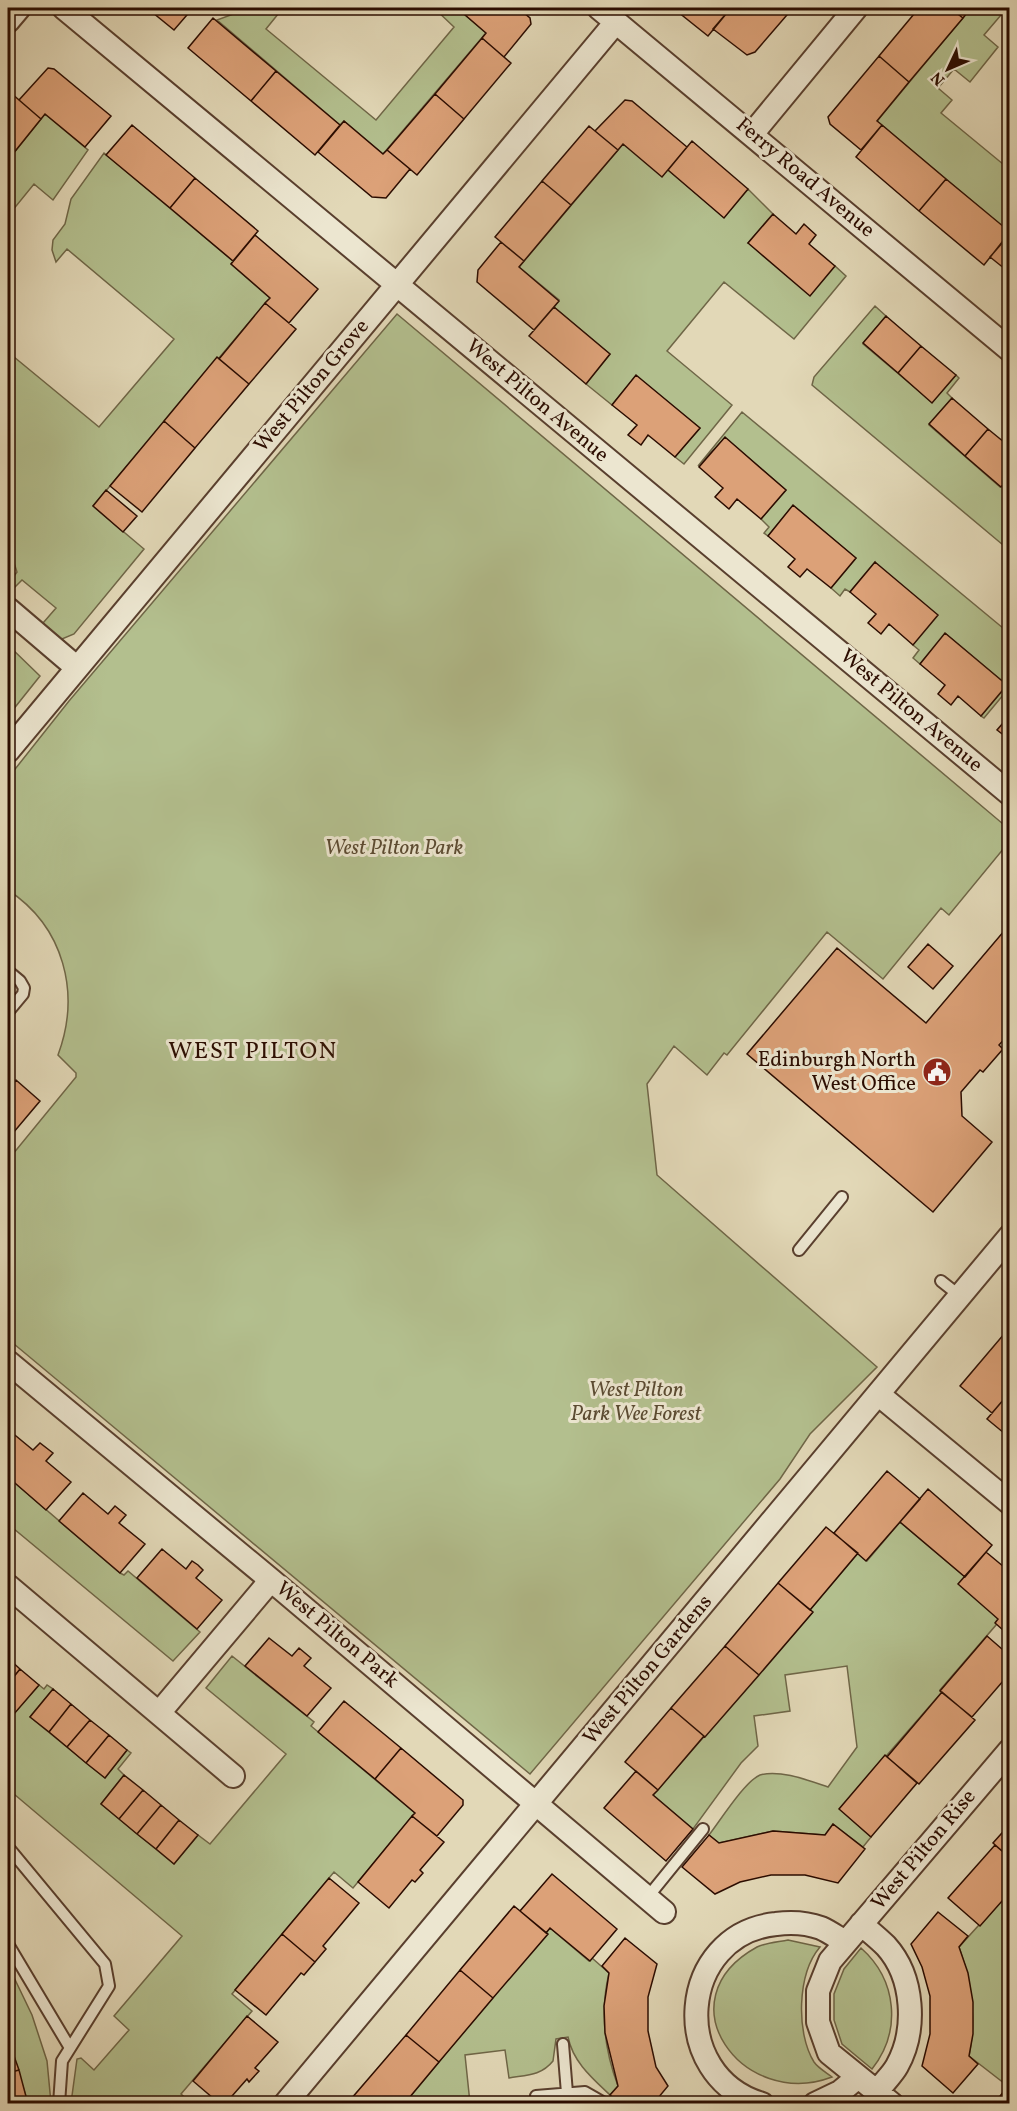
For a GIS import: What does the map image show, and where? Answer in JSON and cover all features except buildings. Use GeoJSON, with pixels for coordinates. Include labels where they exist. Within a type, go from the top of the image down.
{"type":"FeatureCollection","features":[{"type":"Feature","properties":{"kind":"street"},"geometry":{"type":"LineString","coordinates":[[8,21],[19,8]]}},
{"type":"Feature","properties":{"kind":"street","name":"West Pilton Avenue"},"geometry":{"type":"LineString","coordinates":[[64,8],[1010,794]]}},
{"type":"Feature","properties":{"kind":"street"},"geometry":{"type":"LineString","coordinates":[[752,134],[856,8]]}},
{"type":"Feature","properties":{"kind":"street","name":"West Pilton Grove"},"geometry":{"type":"LineString","coordinates":[[8,751],[397,284],[607,15]]}},
{"type":"Feature","properties":{"kind":"street","name":"Ferry Road Avenue"},"geometry":{"type":"LineString","coordinates":[[607,15],[1010,350]]}},
{"type":"Feature","properties":{"kind":"street"},"geometry":{"type":"LineString","coordinates":[[8,609],[76,667]]}},
{"type":"Feature","properties":{"kind":"street","name":"West Pilton Gardens"},"geometry":{"type":"LineString","coordinates":[[285,2103],[1010,1236]]}},
{"type":"Feature","properties":{"kind":"street","name":"West Pilton Park"},"geometry":{"type":"LineString","coordinates":[[8,1362],[271,1580],[664,1912]]}},
{"type":"Feature","properties":{"kind":"street"},"geometry":{"type":"LineString","coordinates":[[878,1394],[1010,1503]]}},
{"type":"Feature","properties":{"kind":"street"},"geometry":{"type":"LineString","coordinates":[[159,1713],[271,1580]]}},
{"type":"Feature","properties":{"kind":"street"},"geometry":{"type":"LineString","coordinates":[[8,1586],[233,1776]]}},
{"type":"Feature","properties":{"kind":"street","name":"West Pilton Rise"},"geometry":{"type":"LineString","coordinates":[[861,1924],[887,1947],[903,1974],[910,2005],[908,2036],[884,2098],[829,2053],[818,2022],[818,1991],[830,1961],[845,1942],[1010,1750]]}},
{"type":"Feature","properties":{"kind":"street"},"geometry":{"type":"LineString","coordinates":[[762,2103],[733,2091],[718,2077],[707,2060],[697,2034],[695,2006],[702,1979],[716,1955],[737,1937],[764,1925],[792,1922],[821,1928],[845,1942]]}},
{"type":"Feature","properties":{"kind":"street"},"geometry":{"type":"LineString","coordinates":[[815,2103],[840,2092],[858,2077]]}},
{"type":"Feature","properties":{"kind":"lane"},"geometry":{"type":"LineString","coordinates":[[8,971],[22,983],[24,988],[23,994],[8,1012]]}},
{"type":"Feature","properties":{"kind":"lane"},"geometry":{"type":"LineString","coordinates":[[798,1250],[842,1197]]}},
{"type":"Feature","properties":{"kind":"lane"},"geometry":{"type":"LineString","coordinates":[[941,1281],[960,1296]]}},
{"type":"Feature","properties":{"kind":"lane"},"geometry":{"type":"LineString","coordinates":[[647,1898],[703,1829]]}},
{"type":"Feature","properties":{"kind":"lane"},"geometry":{"type":"LineString","coordinates":[[8,1846],[105,1964],[109,1986],[62,2061],[59,2103]]}},
{"type":"Feature","properties":{"kind":"lane"},"geometry":{"type":"LineString","coordinates":[[8,1944],[70,2048]]}},
{"type":"Feature","properties":{"kind":"lane"},"geometry":{"type":"LineString","coordinates":[[563,2044],[567,2093]]}},
{"type":"Feature","properties":{"kind":"lane"},"geometry":{"type":"LineString","coordinates":[[536,2096],[590,2093],[606,2103]]}},
{"type":"Feature","properties":{"kind":"green space"},"geometry":{"type":"Polygon","coordinates":[[[252,8],[283,8],[266,29],[376,120],[454,27],[434,8],[457,8],[486,33],[383,154],[344,121],[340,125],[217,20],[244,10],[247,12],[252,8]]]}},
{"type":"Feature","properties":{"kind":"green space"},"geometry":{"type":"Polygon","coordinates":[[[971,8],[1007,8],[984,35],[998,47],[970,82],[954,69],[938,88],[952,100],[941,113],[1009,169],[1009,232],[877,121],[971,8]]]}},
{"type":"Feature","properties":{"kind":"green space"},"geometry":{"type":"Polygon","coordinates":[[[45,114],[88,150],[53,200],[34,184],[8,216],[8,160],[45,114]]]}},
{"type":"Feature","properties":{"kind":"green space"},"geometry":{"type":"Polygon","coordinates":[[[623,144],[668,170],[724,217],[748,189],[773,214],[748,243],[835,266],[846,276],[794,339],[724,282],[667,351],[732,405],[684,464],[675,457],[700,428],[636,376],[612,405],[586,384],[610,354],[554,307],[559,300],[519,267],[623,144]]]}},
{"type":"Feature","properties":{"kind":"green space"},"geometry":{"type":"Polygon","coordinates":[[[104,153],[233,261],[231,264],[270,298],[93,506],[144,549],[74,634],[62,639],[55,638],[43,623],[56,608],[22,580],[8,594],[8,584],[17,572],[8,544],[8,352],[99,427],[174,339],[67,249],[56,262],[52,250],[53,240],[65,224],[71,199],[104,153]]]}},
{"type":"Feature","properties":{"kind":"green space"},"geometry":{"type":"Polygon","coordinates":[[[875,306],[886,316],[863,344],[932,402],[956,375],[959,378],[947,393],[952,398],[929,425],[1000,487],[1009,477],[1009,550],[812,385],[814,377],[875,306]]]}},
{"type":"Feature","properties":{"kind":"green space","name":"West Pilton Park"},"geometry":{"type":"Polygon","coordinates":[[[397,314],[1009,829],[1009,842],[949,915],[941,908],[883,979],[827,932],[727,1055],[724,1053],[707,1075],[674,1046],[647,1084],[657,1175],[877,1367],[810,1434],[780,1479],[530,1774],[8,1339],[8,1160],[76,1077],[76,1073],[58,1055],[65,1032],[68,1008],[63,963],[43,923],[27,905],[8,890],[8,778],[69,701],[397,314]]]}},
{"type":"Feature","properties":{"kind":"green space"},"geometry":{"type":"Polygon","coordinates":[[[742,412],[1009,633],[1009,688],[984,718],[981,716],[1007,685],[946,634],[920,664],[913,658],[919,650],[913,645],[875,562],[850,592],[845,589],[840,596],[831,588],[856,558],[793,506],[768,536],[764,533],[769,527],[761,519],[786,490],[725,438],[698,466],[742,412]]]}},
{"type":"Feature","properties":{"kind":"green space"},"geometry":{"type":"Polygon","coordinates":[[[8,645],[40,676],[8,716],[8,645]]]}},
{"type":"Feature","properties":{"kind":"green space"},"geometry":{"type":"Polygon","coordinates":[[[8,1477],[120,1573],[124,1575],[128,1571],[200,1632],[173,1661],[8,1524],[8,1477]]]}},
{"type":"Feature","properties":{"kind":"green space"},"geometry":{"type":"Polygon","coordinates":[[[900,1522],[965,1577],[998,1619],[996,1625],[940,1690],[942,1692],[840,1809],[871,1837],[863,1847],[833,1824],[825,1835],[773,1831],[719,1843],[709,1835],[740,1793],[760,1775],[786,1775],[828,1787],[857,1747],[847,1666],[785,1675],[790,1711],[754,1716],[758,1746],[741,1763],[693,1829],[653,1795],[812,1613],[810,1610],[858,1553],[867,1561],[900,1522]]]}},
{"type":"Feature","properties":{"kind":"green space"},"geometry":{"type":"Polygon","coordinates":[[[232,1656],[314,1722],[311,1726],[415,1813],[353,1888],[334,1872],[232,1994],[252,2011],[181,2094],[191,2103],[71,2103],[77,2059],[81,2058],[94,2070],[129,2030],[114,2016],[182,1936],[8,1789],[8,1708],[14,1713],[39,1685],[44,1689],[47,1685],[53,1689],[30,1717],[105,1778],[127,1750],[131,1753],[118,1769],[124,1775],[101,1804],[174,1864],[198,1835],[210,1844],[286,1754],[206,1688],[232,1656]]]}},
{"type":"Feature","properties":{"kind":"green space"},"geometry":{"type":"Polygon","coordinates":[[[1009,1892],[1009,2087],[969,2056],[973,2028],[972,2001],[959,1947],[1009,1892]]]}},
{"type":"Feature","properties":{"kind":"green space"},"geometry":{"type":"Polygon","coordinates":[[[550,1928],[589,1961],[592,1958],[609,1973],[605,2001],[605,2030],[609,2058],[618,2086],[610,2095],[584,2069],[574,2054],[568,2037],[556,2039],[553,2061],[548,2066],[527,2075],[509,2078],[505,2050],[465,2055],[470,2103],[404,2104],[550,1928]]]}},
{"type":"Feature","properties":{"kind":"green space"},"geometry":{"type":"Polygon","coordinates":[[[788,1940],[820,1947],[812,1959],[803,1988],[802,2020],[808,2050],[814,2062],[832,2077],[799,2083],[769,2078],[744,2065],[725,2045],[715,2020],[716,1994],[729,1969],[757,1947],[788,1940]]]}},
{"type":"Feature","properties":{"kind":"green space"},"geometry":{"type":"Polygon","coordinates":[[[861,1948],[882,1975],[891,2006],[888,2039],[872,2069],[842,2044],[834,2020],[834,1994],[844,1969],[861,1948]]]}},
{"type":"Feature","properties":{"kind":"green space"},"geometry":{"type":"Polygon","coordinates":[[[8,1965],[32,2015],[47,2061],[51,2103],[28,2103],[8,2039],[8,1965]]]}},
{"type":"Feature","properties":{"kind":"place","name":"Edinburgh North West Office"},"geometry":{"type":"Point","coordinates":[937,1072]}},
{"type":"Feature","properties":{"kind":"district","name":"WEST PILTON"},"geometry":{"type":"Point","coordinates":[253,1052]}},
{"type":"Feature","properties":{"kind":"park label","name":"West Pilton Park Wee Forest"},"geometry":{"type":"Point","coordinates":[636,1402]}}]}
